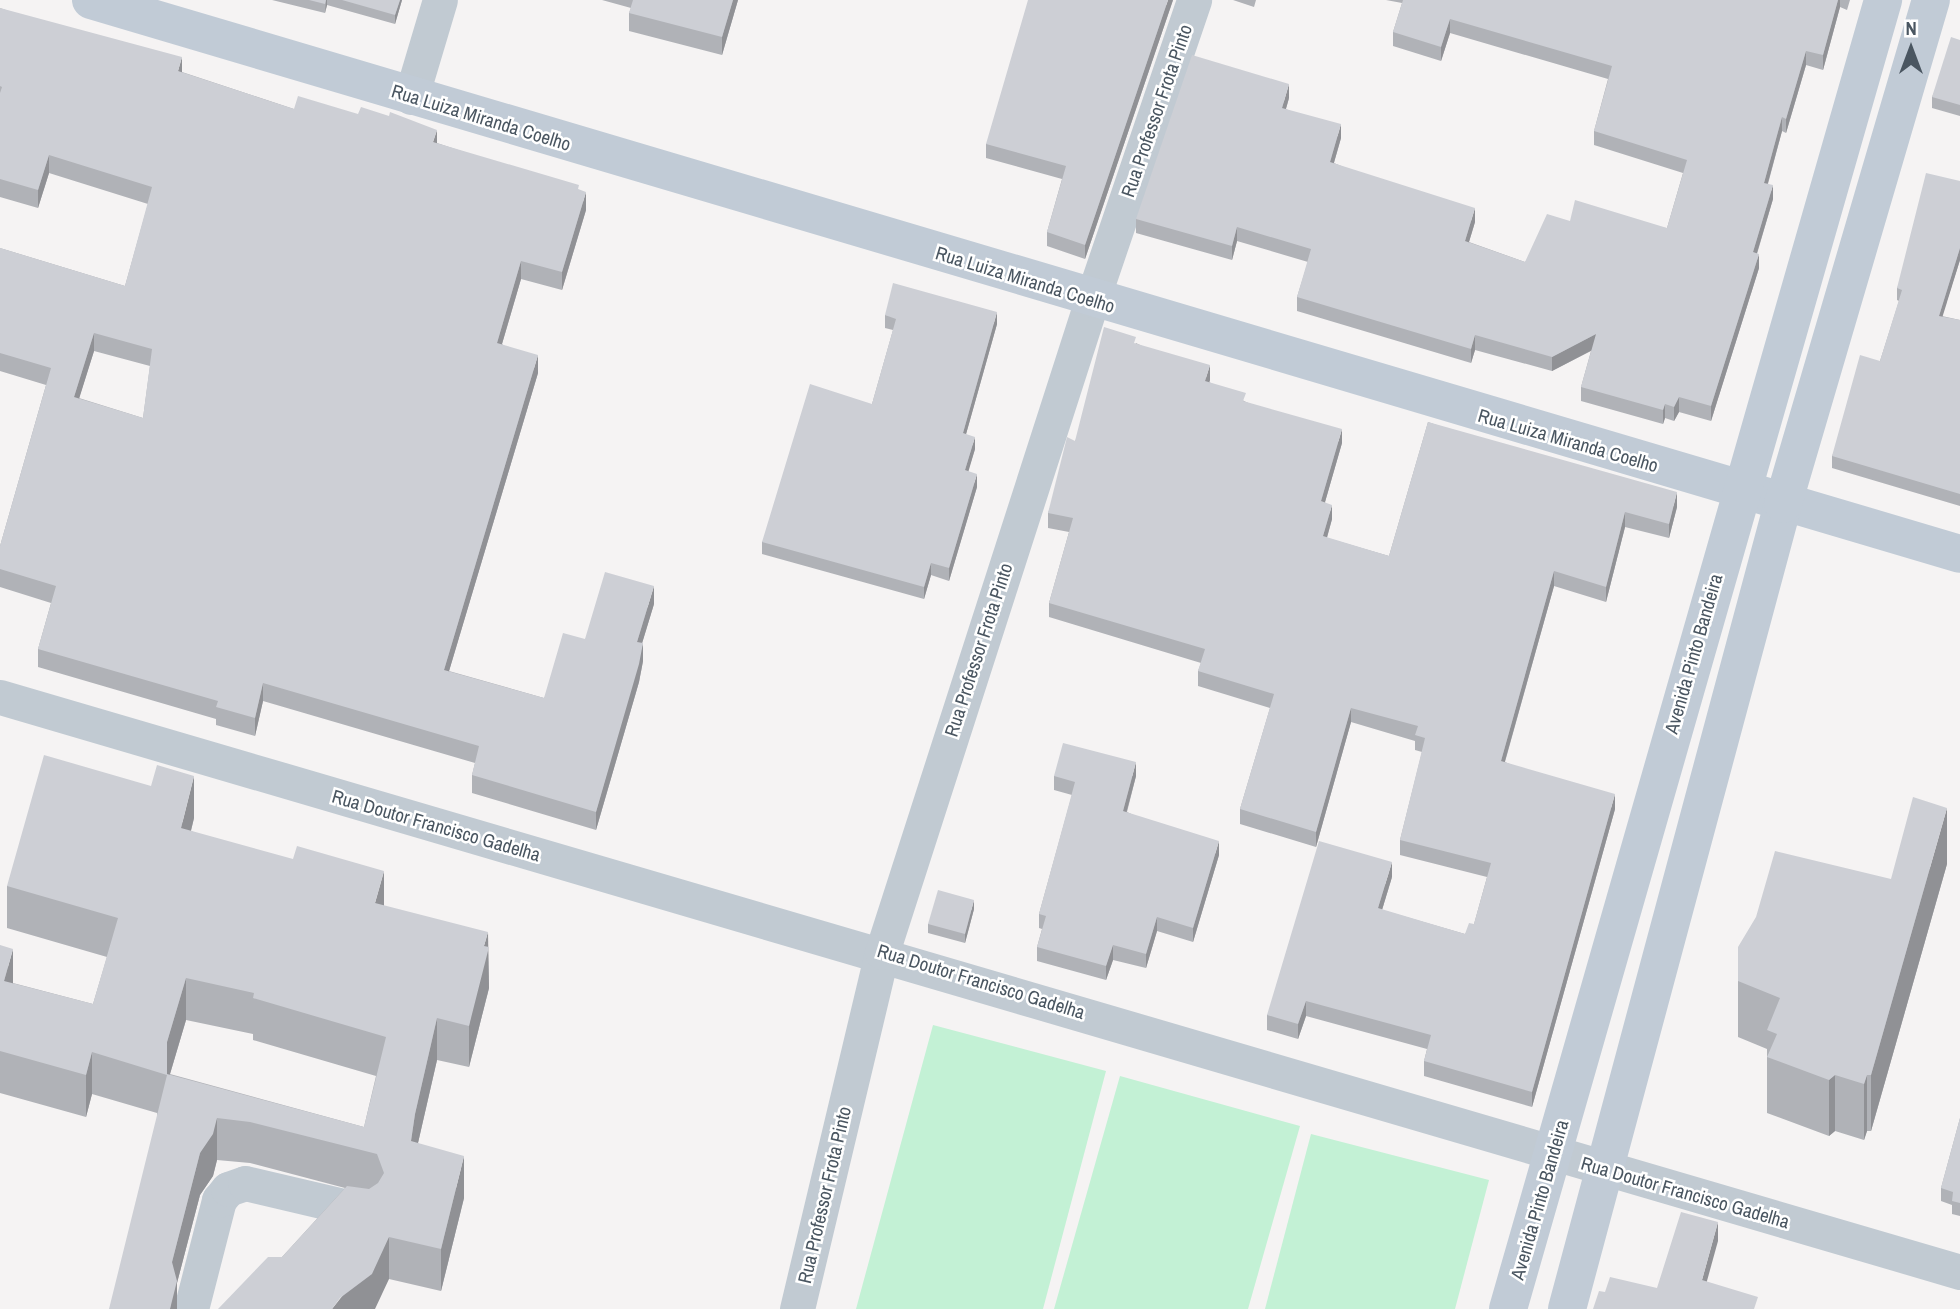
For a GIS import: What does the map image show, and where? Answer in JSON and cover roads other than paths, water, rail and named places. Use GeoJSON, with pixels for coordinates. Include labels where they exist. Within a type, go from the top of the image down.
{"type":"FeatureCollection","features":[{"type":"Feature","properties":{"kind":"main road","name":"Rua Luiza Miranda Coelho"},"geometry":{"type":"LineString","coordinates":[[91,0],[1092,300],[1960,554]]}},
{"type":"Feature","properties":{"kind":"main road","name":"Avenida Pinto Bandeira"},"geometry":{"type":"LineString","coordinates":[[1508,1309],[1554,1155],[1739,491],[1883,0]]}},
{"type":"Feature","properties":{"kind":"main road"},"geometry":{"type":"LineString","coordinates":[[1567,1309],[1783,504],[1931,0]]}},
{"type":"Feature","properties":{"kind":"street"},"geometry":{"type":"LineString","coordinates":[[411,97],[440,0]]}},
{"type":"Feature","properties":{"kind":"street","name":"Rua Professor Frota Pinto"},"geometry":{"type":"LineString","coordinates":[[797,1309],[882,952],[1092,300],[1194,0]]}},
{"type":"Feature","properties":{"kind":"street","name":"Rua Doutor Francisco Gadelha"},"geometry":{"type":"LineString","coordinates":[[0,697],[215,763],[882,952],[1604,1170],[1960,1272]]}},
{"type":"Feature","properties":{"kind":"street"},"geometry":{"type":"LineString","coordinates":[[191,1309],[219,1200],[228,1189],[245,1183],[364,1211]]}}]}
